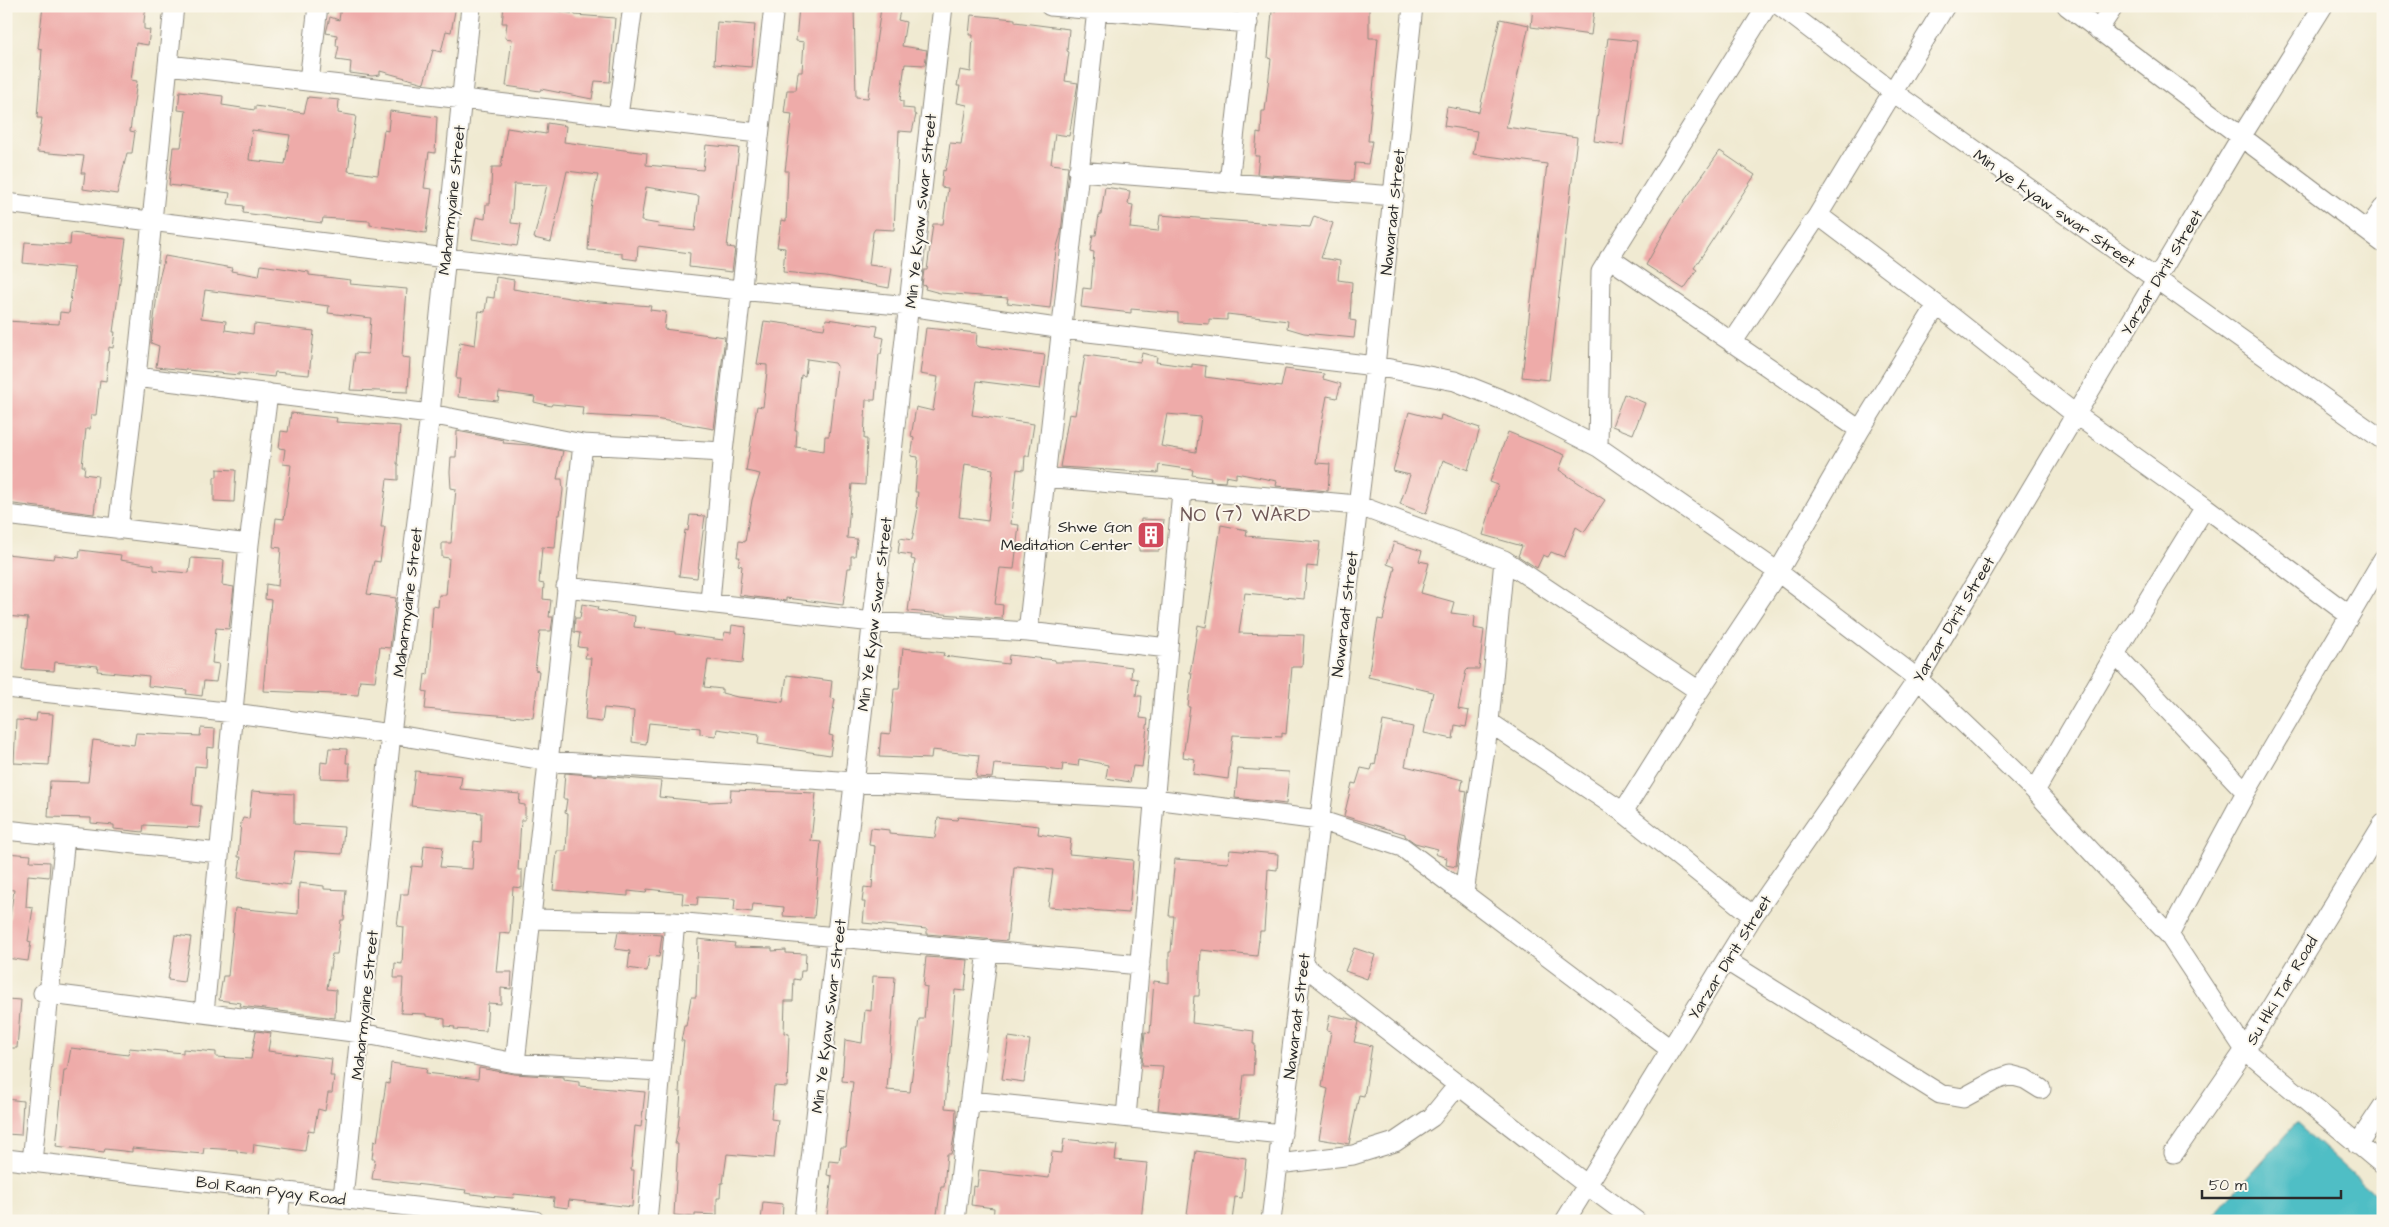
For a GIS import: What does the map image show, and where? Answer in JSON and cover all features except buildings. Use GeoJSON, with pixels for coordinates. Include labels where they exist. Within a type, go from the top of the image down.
{"type":"FeatureCollection","features":[{"type":"Feature","properties":{"kind":"street"},"geometry":{"type":"LineString","coordinates":[[118,529],[153,222],[174,6]]}},
{"type":"Feature","properties":{"kind":"street"},"geometry":{"type":"LineString","coordinates":[[309,81],[318,6]]}},
{"type":"Feature","properties":{"kind":"street","name":"Maharmyaine Street"},"geometry":{"type":"LineString","coordinates":[[343,1198],[391,734],[430,414],[471,6]]}},
{"type":"Feature","properties":{"kind":"street"},"geometry":{"type":"LineString","coordinates":[[618,116],[633,6]]}},
{"type":"Feature","properties":{"kind":"street"},"geometry":{"type":"LineString","coordinates":[[710,602],[740,290],[774,6]]}},
{"type":"Feature","properties":{"kind":"street","name":"Min Ye Kyaw Swar Street"},"geometry":{"type":"LineString","coordinates":[[804,1221],[943,6]]}},
{"type":"Feature","properties":{"kind":"street"},"geometry":{"type":"LineString","coordinates":[[1050,6],[1097,10],[1248,14],[1229,182]]}},
{"type":"Feature","properties":{"kind":"street","name":"Nawaraat Street"},"geometry":{"type":"LineString","coordinates":[[1271,1221],[1356,505],[1375,366],[1413,6]]}},
{"type":"Feature","properties":{"kind":"street"},"geometry":{"type":"LineString","coordinates":[[1598,447],[1601,272],[1767,6]]}},
{"type":"Feature","properties":{"kind":"street","name":"Min ye kyaw swar Street"},"geometry":{"type":"LineString","coordinates":[[1780,6],[1893,92],[2383,440]]}},
{"type":"Feature","properties":{"kind":"street"},"geometry":{"type":"LineString","coordinates":[[1732,343],[1818,215],[1945,6]]}},
{"type":"Feature","properties":{"kind":"street"},"geometry":{"type":"LineString","coordinates":[[2067,6],[2383,243]]}},
{"type":"Feature","properties":{"kind":"street"},"geometry":{"type":"LineString","coordinates":[[2098,30],[2114,6]]}},
{"type":"Feature","properties":{"kind":"street","name":"Yarzar Dirit Street"},"geometry":{"type":"LineString","coordinates":[[1565,1221],[1753,916],[1918,679],[2241,137],[2323,6]]}},
{"type":"Feature","properties":{"kind":"street"},"geometry":{"type":"LineString","coordinates":[[1028,632],[1097,10]]}},
{"type":"Feature","properties":{"kind":"street"},"geometry":{"type":"LineString","coordinates":[[168,65],[758,133]]}},
{"type":"Feature","properties":{"kind":"street"},"geometry":{"type":"LineString","coordinates":[[1078,171],[1394,196]]}},
{"type":"Feature","properties":{"kind":"street"},"geometry":{"type":"LineString","coordinates":[[6,203],[446,258],[740,290],[909,306],[1063,329],[1375,366],[1455,381],[1518,406],[1598,447],[1778,572],[1918,679],[2036,791],[2169,935],[2245,1050],[2383,1165]]}},
{"type":"Feature","properties":{"kind":"street"},"geometry":{"type":"LineString","coordinates":[[2367,231],[2383,208]]}},
{"type":"Feature","properties":{"kind":"street"},"geometry":{"type":"LineString","coordinates":[[1818,215],[1938,305],[2075,414],[2205,507],[2349,615]]}},
{"type":"Feature","properties":{"kind":"street"},"geometry":{"type":"LineString","coordinates":[[1609,258],[1860,430]]}},
{"type":"Feature","properties":{"kind":"street"},"geometry":{"type":"LineString","coordinates":[[1623,812],[1699,691],[1778,572],[1860,430],[1938,305]]}},
{"type":"Feature","properties":{"kind":"street"},"geometry":{"type":"LineString","coordinates":[[136,376],[430,414],[583,444],[723,452]]}},
{"type":"Feature","properties":{"kind":"street"},"geometry":{"type":"LineString","coordinates":[[204,1013],[249,544],[268,393]]}},
{"type":"Feature","properties":{"kind":"street"},"geometry":{"type":"LineString","coordinates":[[515,1063],[583,444]]}},
{"type":"Feature","properties":{"kind":"street"},"geometry":{"type":"LineString","coordinates":[[1045,477],[1182,491],[1356,505],[1504,560],[1699,691]]}},
{"type":"Feature","properties":{"kind":"street"},"geometry":{"type":"LineString","coordinates":[[1126,1117],[1182,491]]}},
{"type":"Feature","properties":{"kind":"street"},"geometry":{"type":"LineString","coordinates":[[2036,791],[2114,654],[2205,507]]}},
{"type":"Feature","properties":{"kind":"street"},"geometry":{"type":"LineString","coordinates":[[6,515],[249,544]]}},
{"type":"Feature","properties":{"kind":"street"},"geometry":{"type":"LineString","coordinates":[[2169,935],[2246,792],[2383,558]]}},
{"type":"Feature","properties":{"kind":"street"},"geometry":{"type":"LineString","coordinates":[[1464,893],[1489,722],[1504,560]]}},
{"type":"Feature","properties":{"kind":"street"},"geometry":{"type":"LineString","coordinates":[[566,587],[873,622],[1028,632],[1168,648]]}},
{"type":"Feature","properties":{"kind":"street"},"geometry":{"type":"LineString","coordinates":[[2114,654],[2246,792]]}},
{"type":"Feature","properties":{"kind":"street"},"geometry":{"type":"LineString","coordinates":[[6,688],[234,713],[391,734],[549,760],[854,782],[1154,799],[1319,820],[1402,847],[1670,1049]]}},
{"type":"Feature","properties":{"kind":"street"},"geometry":{"type":"LineString","coordinates":[[1489,722],[1623,812],[1753,916]]}},
{"type":"Feature","properties":{"kind":"street","name":"Su Hki Tar Road"},"geometry":{"type":"LineString","coordinates":[[2174,1154],[2245,1050],[2383,824]]}},
{"type":"Feature","properties":{"kind":"street"},"geometry":{"type":"LineString","coordinates":[[6,830],[219,853]]}},
{"type":"Feature","properties":{"kind":"street"},"geometry":{"type":"LineString","coordinates":[[32,1162],[46,993],[65,837]]}},
{"type":"Feature","properties":{"kind":"street"},"geometry":{"type":"LineString","coordinates":[[531,919],[675,922],[1140,964]]}},
{"type":"Feature","properties":{"kind":"street"},"geometry":{"type":"LineString","coordinates":[[648,1221],[675,922]]}},
{"type":"Feature","properties":{"kind":"street"},"geometry":{"type":"LineString","coordinates":[[955,1221],[988,950]]}},
{"type":"Feature","properties":{"kind":"street"},"geometry":{"type":"LineString","coordinates":[[1727,961],[1940,1094],[1963,1098],[1996,1080],[2010,1076],[2025,1079],[2042,1089]]}},
{"type":"Feature","properties":{"kind":"street"},"geometry":{"type":"LineString","coordinates":[[1302,964],[1586,1185],[1636,1221]]}},
{"type":"Feature","properties":{"kind":"street"},"geometry":{"type":"LineString","coordinates":[[46,993],[361,1033],[515,1063],[661,1071]]}},
{"type":"Feature","properties":{"kind":"street"},"geometry":{"type":"LineString","coordinates":[[1278,1164],[1353,1156],[1395,1142],[1432,1117],[1458,1085]]}},
{"type":"Feature","properties":{"kind":"street"},"geometry":{"type":"LineString","coordinates":[[971,1101],[1282,1134]]}},
{"type":"Feature","properties":{"kind":"street"},"geometry":{"type":"LineString","coordinates":[[2357,1145],[2383,1106]]}},
{"type":"Feature","properties":{"kind":"street","name":"Bol Raan Pyay Road"},"geometry":{"type":"LineString","coordinates":[[6,1159],[536,1221]]}},
{"type":"Feature","properties":{"kind":"street"},"geometry":{"type":"LineString","coordinates":[[278,1221],[281,1190]]}},
{"type":"Feature","properties":{"kind":"water"},"geometry":{"type":"Polygon","coordinates":[[[2296,1123],[2383,1201],[2383,1221],[2217,1221],[2213,1216],[2296,1123]]]}},
{"type":"Feature","properties":{"kind":"place","name":"Shwe Gon Meditation Center"},"geometry":{"type":"Point","coordinates":[1151,535]}},
{"type":"Feature","properties":{"kind":"district","name":"NO (7) WARD"},"geometry":{"type":"Point","coordinates":[1246,514]}}]}
